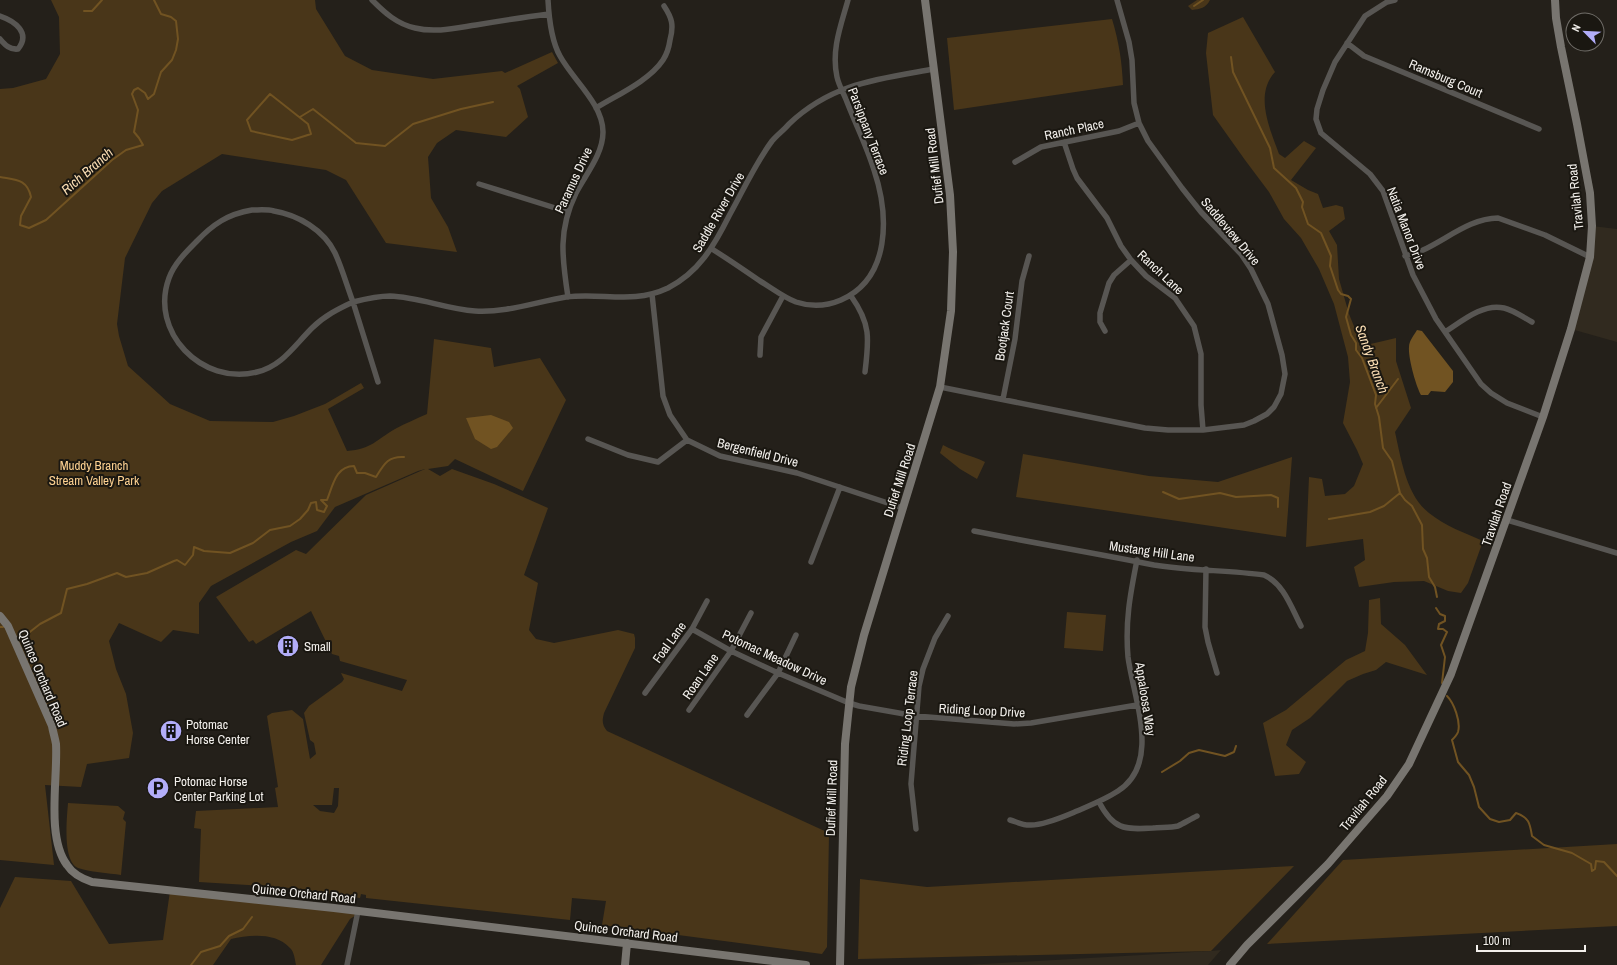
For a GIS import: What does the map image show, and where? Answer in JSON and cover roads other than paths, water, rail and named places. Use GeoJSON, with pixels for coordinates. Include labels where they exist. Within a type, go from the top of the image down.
{"type":"FeatureCollection","features":[{"type":"Feature","properties":{"kind":"main road","name":"Dufief Mill Road"},"geometry":{"type":"LineString","coordinates":[[840,965],[842,821],[845,744],[849,703],[855,668],[864,635],[940,387],[951,311],[953,252],[950,195],[925,0]]}},
{"type":"Feature","properties":{"kind":"main road","name":"Travilah Road"},"geometry":{"type":"LineString","coordinates":[[1230,965],[1252,940],[1328,864],[1387,796],[1409,764],[1451,674],[1543,417],[1571,329],[1590,257],[1592,226],[1590,192],[1561,47],[1555,0]]}},
{"type":"Feature","properties":{"kind":"main road","name":"Quince Orchard Road"},"geometry":{"type":"LineString","coordinates":[[0,616],[8,626],[52,726],[56,743],[55,820],[58,847],[67,865],[83,878],[92,882],[358,911],[806,965]]}},
{"type":"Feature","properties":{"kind":"main road"},"geometry":{"type":"LineString","coordinates":[[625,965],[627,943]]}},
{"type":"Feature","properties":{"kind":"street"},"geometry":{"type":"LineString","coordinates":[[372,0],[386,14],[400,22],[415,28],[428,30],[449,29],[549,14]]}},
{"type":"Feature","properties":{"kind":"street","name":"Paramus Drive"},"geometry":{"type":"LineString","coordinates":[[548,0],[553,38],[560,56],[596,108],[602,122],[603,132],[599,152],[578,188],[568,212],[563,234],[562,260],[568,297]]}},
{"type":"Feature","properties":{"kind":"street","name":"Parsippany Terrace"},"geometry":{"type":"LineString","coordinates":[[712,249],[784,296],[797,302],[815,306],[832,304],[851,296],[867,282],[878,262],[883,240],[880,197],[874,170],[837,77],[834,56],[838,34],[848,0]]}},
{"type":"Feature","properties":{"kind":"street","name":"Saddleview Drive"},"geometry":{"type":"LineString","coordinates":[[940,387],[1145,428],[1168,430],[1203,430],[1244,425],[1267,414],[1274,407],[1282,394],[1285,374],[1282,355],[1268,304],[1251,269],[1241,254],[1201,212],[1182,188],[1148,141],[1140,123],[1134,103],[1129,42],[1117,0]]}},
{"type":"Feature","properties":{"kind":"street","name":"Natia Manor Drive"},"geometry":{"type":"LineString","coordinates":[[1395,0],[1387,2],[1365,16],[1347,43],[1335,62],[1323,90],[1317,109],[1316,119],[1321,133],[1377,181],[1389,206],[1413,275],[1436,319],[1481,384],[1491,393],[1507,403],[1543,417]]}},
{"type":"Feature","properties":{"kind":"street"},"geometry":{"type":"LineString","coordinates":[[596,108],[644,79],[662,60],[668,49],[673,30],[671,17],[664,6]]}},
{"type":"Feature","properties":{"kind":"street"},"geometry":{"type":"LineString","coordinates":[[0,16],[13,22],[21,30],[24,37],[22,44],[18,49],[13,50],[6,46],[0,39]]}},
{"type":"Feature","properties":{"kind":"street","name":"Ramsburg Court"},"geometry":{"type":"LineString","coordinates":[[1347,43],[1364,56],[1539,129]]}},
{"type":"Feature","properties":{"kind":"street","name":"Saddle River Drive"},"geometry":{"type":"LineString","coordinates":[[353,302],[335,254],[328,242],[302,220],[273,210],[252,210],[240,212],[227,216],[210,227],[178,262],[169,278],[165,295],[166,314],[173,334],[183,350],[197,362],[214,371],[236,375],[255,373],[278,363],[288,355],[323,318],[335,310],[353,302],[371,297],[390,296],[408,298],[453,308],[477,311],[504,309],[568,297],[590,296],[624,298],[652,294],[669,287],[700,264],[712,249],[758,163],[773,140],[802,112],[820,99],[842,89],[871,80],[934,70]]}},
{"type":"Feature","properties":{"kind":"street","name":"Ranch Place"},"geometry":{"type":"LineString","coordinates":[[1015,162],[1041,147],[1118,131],[1140,123]]}},
{"type":"Feature","properties":{"kind":"street","name":"Ranch Lane"},"geometry":{"type":"LineString","coordinates":[[1064,142],[1072,169],[1107,218],[1121,246],[1131,260],[1146,276],[1175,298],[1194,326],[1201,354],[1201,405],[1203,430]]}},
{"type":"Feature","properties":{"kind":"street"},"geometry":{"type":"LineString","coordinates":[[479,184],[568,212]]}},
{"type":"Feature","properties":{"kind":"street"},"geometry":{"type":"LineString","coordinates":[[1406,256],[1423,250],[1466,227],[1491,218],[1498,218],[1545,235],[1590,257]]}},
{"type":"Feature","properties":{"kind":"street","name":"Bootjack Court"},"geometry":{"type":"LineString","coordinates":[[1003,399],[1015,339],[1022,281],[1029,256]]}},
{"type":"Feature","properties":{"kind":"street"},"geometry":{"type":"LineString","coordinates":[[1105,330],[1100,322],[1100,314],[1109,283],[1114,275],[1131,260]]}},
{"type":"Feature","properties":{"kind":"street","name":"Bergenfield Drive"},"geometry":{"type":"LineString","coordinates":[[652,294],[663,396],[670,415],[687,440],[720,456],[797,473],[903,508]]}},
{"type":"Feature","properties":{"kind":"street"},"geometry":{"type":"LineString","coordinates":[[760,355],[761,337],[784,296]]}},
{"type":"Feature","properties":{"kind":"street"},"geometry":{"type":"LineString","coordinates":[[851,296],[861,310],[865,321],[868,346],[865,372]]}},
{"type":"Feature","properties":{"kind":"street"},"geometry":{"type":"LineString","coordinates":[[353,302],[378,382]]}},
{"type":"Feature","properties":{"kind":"street"},"geometry":{"type":"LineString","coordinates":[[1445,332],[1481,310],[1497,307],[1505,308],[1532,322]]}},
{"type":"Feature","properties":{"kind":"street"},"geometry":{"type":"LineString","coordinates":[[588,439],[628,455],[658,462],[687,440]]}},
{"type":"Feature","properties":{"kind":"street"},"geometry":{"type":"LineString","coordinates":[[811,562],[840,487]]}},
{"type":"Feature","properties":{"kind":"street"},"geometry":{"type":"LineString","coordinates":[[1507,520],[1617,553]]}},
{"type":"Feature","properties":{"kind":"street","name":"Mustang Hill Lane"},"geometry":{"type":"LineString","coordinates":[[974,531],[1060,549],[1136,560],[1155,565],[1256,574],[1271,578],[1282,589],[1301,626]]}},
{"type":"Feature","properties":{"kind":"street","name":"Appaloosa Way"},"geometry":{"type":"LineString","coordinates":[[1010,820],[1030,826],[1067,815],[1099,802],[1120,790],[1131,779],[1141,759],[1143,737],[1128,658],[1126,628],[1127,610],[1136,560]]}},
{"type":"Feature","properties":{"kind":"street"},"geometry":{"type":"LineString","coordinates":[[1206,569],[1205,627],[1217,673]]}},
{"type":"Feature","properties":{"kind":"street","name":"Foal Lane"},"geometry":{"type":"LineString","coordinates":[[645,693],[692,629],[707,600]]}},
{"type":"Feature","properties":{"kind":"street","name":"Roan Lane"},"geometry":{"type":"LineString","coordinates":[[689,710],[731,651],[751,613]]}},
{"type":"Feature","properties":{"kind":"street","name":"Riding Loop Terrace"},"geometry":{"type":"LineString","coordinates":[[916,829],[911,784],[919,686],[923,669],[936,638],[948,616]]}},
{"type":"Feature","properties":{"kind":"street","name":"Potomac Meadow Drive"},"geometry":{"type":"LineString","coordinates":[[692,629],[731,651],[849,703]]}},
{"type":"Feature","properties":{"kind":"street"},"geometry":{"type":"LineString","coordinates":[[747,715],[778,672],[796,635]]}},
{"type":"Feature","properties":{"kind":"street","name":"Riding Loop Drive"},"geometry":{"type":"LineString","coordinates":[[849,703],[916,716],[1014,724],[1031,724],[1137,705]]}},
{"type":"Feature","properties":{"kind":"street"},"geometry":{"type":"LineString","coordinates":[[1099,802],[1106,815],[1124,828],[1135,829],[1177,826],[1197,816]]}},
{"type":"Feature","properties":{"kind":"street"},"geometry":{"type":"LineString","coordinates":[[347,965],[358,911]]}},
{"type":"Feature","properties":{"kind":"waterway"},"geometry":{"type":"LineString","coordinates":[[84,11],[92,11],[102,0]]}},
{"type":"Feature","properties":{"kind":"waterway","name":"Rich Branch"},"geometry":{"type":"LineString","coordinates":[[0,177],[20,181],[27,187],[31,197],[21,216],[20,225],[29,228],[46,220],[112,160],[126,150],[143,145],[134,132],[138,110],[132,94],[134,90],[138,88],[145,93],[148,99],[154,94],[161,72],[172,60],[178,39],[176,21],[171,17],[161,14],[154,0]]}},
{"type":"Feature","properties":{"kind":"waterway"},"geometry":{"type":"LineString","coordinates":[[1194,6],[1203,0]]}},
{"type":"Feature","properties":{"kind":"waterway","name":"Sandy Branch"},"geometry":{"type":"LineString","coordinates":[[1231,57],[1233,72],[1270,148],[1274,168],[1296,188],[1303,202],[1302,207],[1308,224],[1321,233],[1331,256],[1330,266],[1338,290],[1341,294],[1348,296],[1351,299],[1346,317],[1351,335],[1356,343],[1356,350],[1362,358],[1376,395],[1375,404],[1379,417],[1383,448],[1392,461],[1400,493],[1412,506],[1422,525],[1423,549],[1427,558],[1429,577],[1435,587],[1437,597]]}},
{"type":"Feature","properties":{"kind":"waterway"},"geometry":{"type":"LineString","coordinates":[[270,94],[308,124],[311,134],[292,140],[251,131],[247,120],[270,94]]}},
{"type":"Feature","properties":{"kind":"waterway"},"geometry":{"type":"LineString","coordinates":[[300,117],[313,109],[356,143],[385,146],[413,124],[461,109],[493,102]]}},
{"type":"Feature","properties":{"kind":"waterway"},"geometry":{"type":"LineString","coordinates":[[1376,408],[1398,379]]}},
{"type":"Feature","properties":{"kind":"waterway"},"geometry":{"type":"LineString","coordinates":[[26,635],[40,624],[61,613],[67,589],[87,584],[117,573],[126,577],[147,573],[177,560],[185,565],[193,555],[194,547],[204,551],[230,553],[253,543],[270,530],[290,526],[300,519],[308,510],[311,503],[316,502],[317,510],[324,512],[327,506],[321,500],[327,500],[336,477],[343,469],[354,466],[357,473],[365,473],[376,477],[390,459],[404,457]]}},
{"type":"Feature","properties":{"kind":"waterway"},"geometry":{"type":"LineString","coordinates":[[1163,492],[1179,499],[1220,493],[1236,497],[1271,495],[1278,498],[1278,507]]}},
{"type":"Feature","properties":{"kind":"waterway"},"geometry":{"type":"LineString","coordinates":[[1329,519],[1370,512],[1384,506],[1400,493]]}},
{"type":"Feature","properties":{"kind":"waterway","name":"Sandy Branch"},"geometry":{"type":"LineString","coordinates":[[1436,608],[1440,614],[1445,616],[1445,621],[1439,624],[1438,629],[1443,629],[1447,632],[1441,645],[1445,657],[1442,683]]}},
{"type":"Feature","properties":{"kind":"waterway","name":"Sandy Branch"},"geometry":{"type":"LineString","coordinates":[[1447,696],[1450,699],[1459,723],[1458,732],[1452,740],[1458,762],[1469,775],[1479,807],[1490,819],[1499,822],[1510,820],[1516,813],[1526,819],[1532,836],[1544,845],[1572,853],[1591,864],[1592,871],[1595,869],[1596,861],[1604,862],[1617,876]]}},
{"type":"Feature","properties":{"kind":"waterway"},"geometry":{"type":"LineString","coordinates":[[1162,772],[1180,761],[1189,753],[1199,750],[1225,756],[1234,752],[1236,746]]}},
{"type":"Feature","properties":{"kind":"waterway"},"geometry":{"type":"LineString","coordinates":[[191,965],[201,952],[220,946],[229,936],[243,929],[252,917]]}},
{"type":"Feature","properties":{"kind":"place","name":"Small"},"geometry":{"type":"Point","coordinates":[288,646]}},
{"type":"Feature","properties":{"kind":"place","name":"Potomac Horse Center"},"geometry":{"type":"Point","coordinates":[171,731]}},
{"type":"Feature","properties":{"kind":"place","name":"Potomac Horse Center Parking Lot"},"geometry":{"type":"Point","coordinates":[158,788]}},
{"type":"Feature","properties":{"kind":"park label","name":"Muddy Branch Stream Valley Park"},"geometry":{"type":"Point","coordinates":[94,472]}}]}
